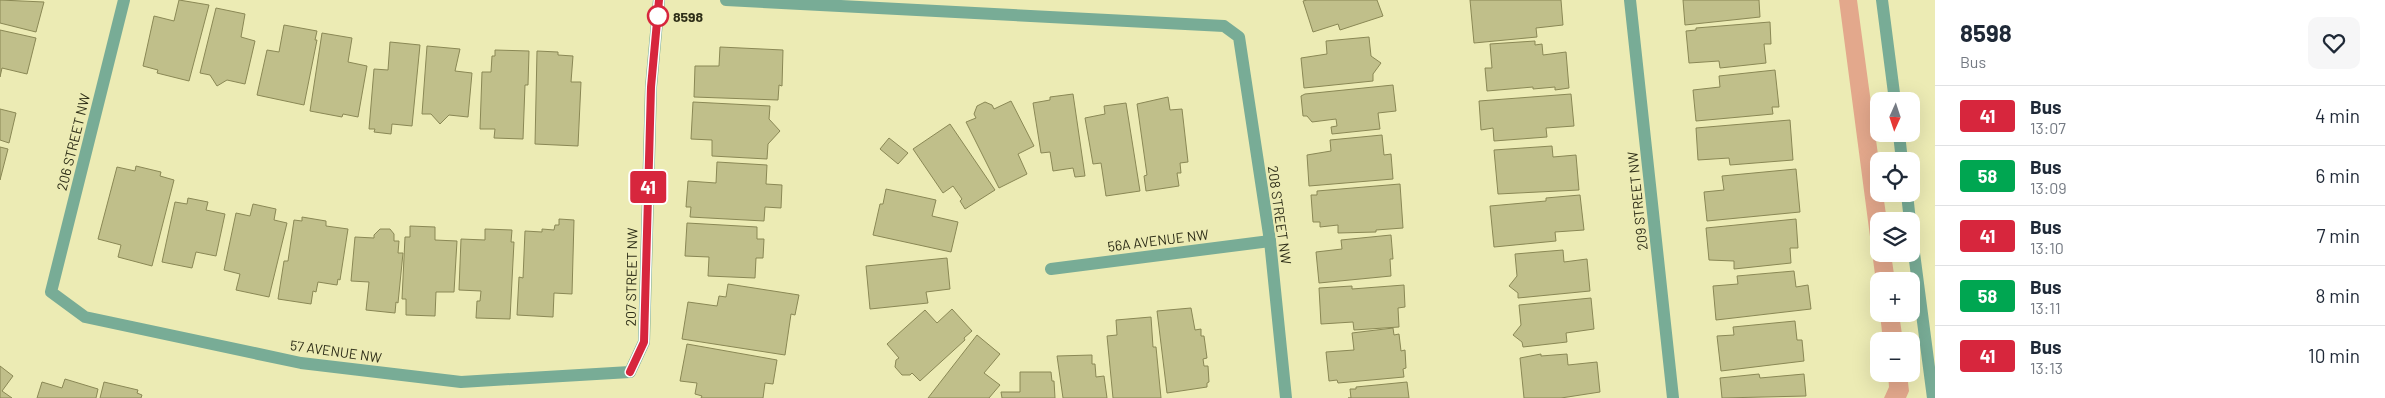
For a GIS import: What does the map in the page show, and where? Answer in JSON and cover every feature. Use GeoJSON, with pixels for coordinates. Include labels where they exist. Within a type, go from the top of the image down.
{"type":"FeatureCollection","features":[{"type":"Feature","properties":{"kind":"street","name":"206 STREET NW"},"geometry":{"type":"LineString","coordinates":[[51,292],[124,0]]}},
{"type":"Feature","properties":{"kind":"street","name":"207 STREET NW"},"geometry":{"type":"LineString","coordinates":[[630,372],[644,342],[651,87],[659,0]]}},
{"type":"Feature","properties":{"kind":"street","name":"208 STREET NW"},"geometry":{"type":"LineString","coordinates":[[726,0],[1224,26],[1239,37],[1270,241],[1286,398]]}},
{"type":"Feature","properties":{"kind":"street","name":"209 STREET NW"},"geometry":{"type":"LineString","coordinates":[[1630,0],[1673,398]]}},
{"type":"Feature","properties":{"kind":"street"},"geometry":{"type":"LineString","coordinates":[[1882,0],[1894,92]]}},
{"type":"Feature","properties":{"kind":"street","name":"56A AVENUE NW"},"geometry":{"type":"LineString","coordinates":[[1050,270],[1270,241]]}},
{"type":"Feature","properties":{"kind":"street"},"geometry":{"type":"LineString","coordinates":[[1915,262],[1933,398]]}},
{"type":"Feature","properties":{"kind":"street","name":"57 AVENUE NW"},"geometry":{"type":"LineString","coordinates":[[51,292],[85,318],[301,363],[461,382],[630,372]]}},
{"type":"Feature","properties":{"kind":"shaded area"},"geometry":{"type":"Polygon","coordinates":[[[1839,0],[1857,0],[1870,96],[1870,142],[1876,142],[1878,152],[1870,152],[1870,202],[1884,202],[1886,212],[1870,212],[1870,236],[1839,0]]]}},
{"type":"Feature","properties":{"kind":"shaded area"},"geometry":{"type":"Polygon","coordinates":[[[1873,262],[1892,262],[1894,272],[1875,272],[1873,262]]]}},
{"type":"Feature","properties":{"kind":"shaded area"},"geometry":{"type":"Polygon","coordinates":[[[1881,322],[1900,322],[1902,332],[1882,332],[1881,322]]]}},
{"type":"Feature","properties":{"kind":"shaded area"},"geometry":{"type":"Polygon","coordinates":[[[1889,382],[1908,382],[1909,391],[1906,398],[1884,398],[1889,387],[1889,382]]]}},
{"type":"Feature","properties":{"kind":"building"},"geometry":{"type":"Polygon","coordinates":[[[0,0],[44,2],[36,32],[0,23],[0,0]]]}},
{"type":"Feature","properties":{"kind":"building"},"geometry":{"type":"Polygon","coordinates":[[[179,0],[209,5],[189,81],[157,73],[158,70],[143,66],[154,16],[174,21],[179,0]]]}},
{"type":"Feature","properties":{"kind":"building"},"geometry":{"type":"Polygon","coordinates":[[[1377,0],[1383,16],[1340,30],[1338,24],[1313,32],[1303,1],[1377,0]]]}},
{"type":"Feature","properties":{"kind":"building"},"geometry":{"type":"Polygon","coordinates":[[[1470,0],[1561,0],[1563,25],[1536,28],[1537,37],[1474,43],[1470,0]]]}},
{"type":"Feature","properties":{"kind":"building"},"geometry":{"type":"Polygon","coordinates":[[[1683,0],[1759,0],[1760,17],[1685,25],[1683,0]]]}},
{"type":"Feature","properties":{"kind":"building"},"geometry":{"type":"Polygon","coordinates":[[[216,8],[245,14],[241,37],[255,41],[245,84],[227,80],[217,86],[210,75],[200,73],[216,8]]]}},
{"type":"Feature","properties":{"kind":"building"},"geometry":{"type":"Polygon","coordinates":[[[1770,22],[1771,44],[1764,44],[1766,63],[1720,68],[1719,61],[1689,63],[1686,31],[1696,30],[1696,28],[1770,22]]]}},
{"type":"Feature","properties":{"kind":"building"},"geometry":{"type":"Polygon","coordinates":[[[284,25],[317,31],[315,40],[317,40],[304,105],[257,95],[267,50],[279,52],[284,25]]]}},
{"type":"Feature","properties":{"kind":"building"},"geometry":{"type":"Polygon","coordinates":[[[0,30],[36,38],[27,74],[2,68],[0,77],[0,30]]]}},
{"type":"Feature","properties":{"kind":"building"},"geometry":{"type":"Polygon","coordinates":[[[322,33],[352,38],[348,62],[367,66],[358,117],[343,114],[342,117],[310,111],[322,33]]]}},
{"type":"Feature","properties":{"kind":"building"},"geometry":{"type":"Polygon","coordinates":[[[1369,37],[1371,56],[1381,63],[1373,74],[1373,81],[1304,88],[1301,58],[1327,54],[1326,41],[1369,37]]]}},
{"type":"Feature","properties":{"kind":"building"},"geometry":{"type":"Polygon","coordinates":[[[1535,41],[1535,45],[1542,44],[1543,55],[1566,52],[1569,88],[1555,90],[1555,87],[1533,89],[1533,87],[1487,91],[1485,68],[1492,68],[1490,44],[1535,41]]]}},
{"type":"Feature","properties":{"kind":"building"},"geometry":{"type":"Polygon","coordinates":[[[390,42],[420,45],[412,126],[392,124],[391,134],[374,132],[375,129],[369,129],[374,69],[388,70],[390,42]]]}},
{"type":"Feature","properties":{"kind":"building"},"geometry":{"type":"Polygon","coordinates":[[[427,46],[460,49],[455,71],[472,73],[468,117],[449,115],[440,124],[431,114],[422,114],[427,46]]]}},
{"type":"Feature","properties":{"kind":"building"},"geometry":{"type":"Polygon","coordinates":[[[720,47],[783,50],[782,86],[779,85],[778,100],[694,97],[695,66],[719,66],[720,47]]]}},
{"type":"Feature","properties":{"kind":"building"},"geometry":{"type":"Polygon","coordinates":[[[495,50],[529,51],[528,85],[525,85],[523,139],[494,138],[495,129],[480,129],[482,72],[491,72],[492,56],[495,56],[495,50]]]}},
{"type":"Feature","properties":{"kind":"building"},"geometry":{"type":"Polygon","coordinates":[[[537,51],[558,52],[558,55],[573,56],[571,82],[581,82],[578,146],[535,144],[537,51]]]}},
{"type":"Feature","properties":{"kind":"building"},"geometry":{"type":"Polygon","coordinates":[[[1775,70],[1779,107],[1772,107],[1773,114],[1696,121],[1693,90],[1720,87],[1719,76],[1775,70]]]}},
{"type":"Feature","properties":{"kind":"building"},"geometry":{"type":"Polygon","coordinates":[[[1393,85],[1396,111],[1378,113],[1380,129],[1332,134],[1331,127],[1337,126],[1336,119],[1312,122],[1307,116],[1303,116],[1301,96],[1305,94],[1393,85]]]}},
{"type":"Feature","properties":{"kind":"building"},"geometry":{"type":"Polygon","coordinates":[[[1073,94],[1085,176],[1075,177],[1073,168],[1053,171],[1050,152],[1041,153],[1033,103],[1050,100],[1050,97],[1073,94]]]}},
{"type":"Feature","properties":{"kind":"building"},"geometry":{"type":"Polygon","coordinates":[[[1571,94],[1574,126],[1546,128],[1547,137],[1494,141],[1493,128],[1481,130],[1479,101],[1571,94]]]}},
{"type":"Feature","properties":{"kind":"building"},"geometry":{"type":"Polygon","coordinates":[[[1168,97],[1170,110],[1182,109],[1188,162],[1180,163],[1181,173],[1177,173],[1179,186],[1146,191],[1144,176],[1147,175],[1137,104],[1168,97]]]}},
{"type":"Feature","properties":{"kind":"building"},"geometry":{"type":"Polygon","coordinates":[[[1011,101],[1034,146],[1018,154],[1027,174],[999,188],[966,122],[976,118],[974,114],[977,106],[985,102],[992,105],[994,109],[1011,101]]]}},
{"type":"Feature","properties":{"kind":"building"},"geometry":{"type":"Polygon","coordinates":[[[693,102],[770,106],[769,119],[780,131],[768,144],[767,159],[712,156],[712,140],[691,139],[693,102]]]}},
{"type":"Feature","properties":{"kind":"building"},"geometry":{"type":"Polygon","coordinates":[[[1126,103],[1140,191],[1106,196],[1101,163],[1093,164],[1085,118],[1105,114],[1104,106],[1126,103]]]}},
{"type":"Feature","properties":{"kind":"building"},"geometry":{"type":"Polygon","coordinates":[[[0,109],[16,113],[9,143],[0,140],[0,109]]]}},
{"type":"Feature","properties":{"kind":"building"},"geometry":{"type":"Polygon","coordinates":[[[1790,120],[1793,160],[1730,165],[1729,158],[1698,160],[1696,128],[1790,120]]]}},
{"type":"Feature","properties":{"kind":"building"},"geometry":{"type":"Polygon","coordinates":[[[950,124],[995,190],[965,209],[960,201],[962,199],[953,186],[943,193],[913,149],[950,124]]]}},
{"type":"Feature","properties":{"kind":"building"},"geometry":{"type":"Polygon","coordinates":[[[1382,135],[1384,155],[1391,154],[1393,179],[1309,186],[1307,155],[1331,151],[1330,140],[1382,135]]]}},
{"type":"Feature","properties":{"kind":"building"},"geometry":{"type":"Polygon","coordinates":[[[889,138],[908,153],[898,164],[880,149],[889,138]]]}},
{"type":"Feature","properties":{"kind":"building"},"geometry":{"type":"Polygon","coordinates":[[[1552,146],[1553,157],[1576,155],[1579,190],[1498,194],[1494,150],[1552,146]]]}},
{"type":"Feature","properties":{"kind":"building"},"geometry":{"type":"Polygon","coordinates":[[[0,147],[8,149],[0,180],[0,147]]]}},
{"type":"Feature","properties":{"kind":"building"},"geometry":{"type":"Polygon","coordinates":[[[717,162],[767,165],[766,184],[782,185],[781,208],[765,207],[764,221],[690,217],[691,207],[686,207],[688,181],[716,183],[717,162]]]}},
{"type":"Feature","properties":{"kind":"building"},"geometry":{"type":"Polygon","coordinates":[[[136,166],[161,172],[160,176],[174,180],[152,266],[118,257],[121,245],[98,239],[117,167],[135,171],[136,166]]]}},
{"type":"Feature","properties":{"kind":"building"},"geometry":{"type":"Polygon","coordinates":[[[1796,169],[1800,212],[1707,221],[1704,192],[1724,190],[1722,176],[1796,169]]]}},
{"type":"Feature","properties":{"kind":"building"},"geometry":{"type":"Polygon","coordinates":[[[1400,184],[1403,228],[1376,230],[1376,232],[1338,233],[1338,225],[1320,227],[1320,222],[1313,222],[1311,195],[1317,195],[1317,191],[1400,184]]]}},
{"type":"Feature","properties":{"kind":"building"},"geometry":{"type":"Polygon","coordinates":[[[886,189],[936,200],[932,216],[958,222],[951,252],[873,235],[880,204],[883,204],[886,189]]]}},
{"type":"Feature","properties":{"kind":"building"},"geometry":{"type":"Polygon","coordinates":[[[1580,195],[1584,230],[1555,232],[1556,241],[1494,247],[1490,206],[1546,201],[1546,198],[1580,195]]]}},
{"type":"Feature","properties":{"kind":"building"},"geometry":{"type":"Polygon","coordinates":[[[188,198],[208,202],[206,210],[225,214],[216,256],[196,252],[192,268],[162,262],[175,202],[187,204],[188,198]]]}},
{"type":"Feature","properties":{"kind":"building"},"geometry":{"type":"Polygon","coordinates":[[[253,204],[276,209],[274,220],[287,223],[269,297],[236,290],[240,274],[224,270],[236,213],[250,216],[253,204]]]}},
{"type":"Feature","properties":{"kind":"building"},"geometry":{"type":"Polygon","coordinates":[[[302,217],[326,221],[326,226],[348,229],[340,280],[338,279],[337,285],[318,282],[316,292],[313,291],[311,304],[278,299],[284,261],[288,261],[294,220],[302,221],[302,217]]]}},
{"type":"Feature","properties":{"kind":"building"},"geometry":{"type":"Polygon","coordinates":[[[559,219],[574,220],[572,294],[554,293],[553,317],[517,315],[519,277],[523,278],[525,231],[542,232],[542,229],[554,230],[555,225],[559,225],[559,219]]]}},
{"type":"Feature","properties":{"kind":"building"},"geometry":{"type":"Polygon","coordinates":[[[1796,219],[1798,248],[1790,248],[1791,263],[1734,269],[1734,261],[1709,260],[1706,228],[1796,219]]]}},
{"type":"Feature","properties":{"kind":"building"},"geometry":{"type":"Polygon","coordinates":[[[687,223],[757,227],[757,239],[764,239],[763,258],[756,258],[755,278],[708,276],[709,257],[685,256],[687,223]]]}},
{"type":"Feature","properties":{"kind":"building"},"geometry":{"type":"Polygon","coordinates":[[[410,226],[435,227],[435,240],[457,241],[454,292],[436,292],[435,316],[406,315],[406,299],[402,299],[405,237],[410,237],[410,226]]]}},
{"type":"Feature","properties":{"kind":"building"},"geometry":{"type":"Polygon","coordinates":[[[380,229],[390,229],[394,234],[394,241],[399,241],[398,253],[403,253],[398,303],[396,302],[395,313],[366,310],[369,282],[351,281],[355,237],[374,238],[374,235],[380,229]]]}},
{"type":"Feature","properties":{"kind":"building"},"geometry":{"type":"Polygon","coordinates":[[[485,229],[512,230],[511,242],[514,242],[510,319],[476,318],[477,301],[480,301],[481,291],[459,290],[461,239],[485,240],[485,229]]]}},
{"type":"Feature","properties":{"kind":"building"},"geometry":{"type":"Polygon","coordinates":[[[1391,235],[1393,259],[1390,259],[1391,276],[1319,283],[1316,252],[1342,249],[1341,240],[1391,235]]]}},
{"type":"Feature","properties":{"kind":"building"},"geometry":{"type":"Polygon","coordinates":[[[1563,250],[1564,262],[1587,259],[1590,291],[1518,298],[1518,293],[1509,286],[1517,276],[1515,254],[1563,250]]]}},
{"type":"Feature","properties":{"kind":"building"},"geometry":{"type":"Polygon","coordinates":[[[947,258],[950,289],[926,292],[928,303],[870,309],[866,266],[947,258]]]}},
{"type":"Feature","properties":{"kind":"building"},"geometry":{"type":"Polygon","coordinates":[[[1794,271],[1796,287],[1808,285],[1811,309],[1716,320],[1713,286],[1738,284],[1737,276],[1794,271]]]}},
{"type":"Feature","properties":{"kind":"building"},"geometry":{"type":"Polygon","coordinates":[[[728,284],[799,295],[795,315],[791,314],[785,355],[682,339],[688,302],[717,306],[719,296],[726,297],[728,284]]]}},
{"type":"Feature","properties":{"kind":"building"},"geometry":{"type":"Polygon","coordinates":[[[1404,285],[1405,307],[1398,308],[1399,327],[1354,330],[1353,322],[1321,324],[1319,288],[1352,286],[1352,289],[1404,285]]]}},
{"type":"Feature","properties":{"kind":"building"},"geometry":{"type":"Polygon","coordinates":[[[1591,298],[1594,329],[1566,333],[1567,342],[1523,347],[1522,342],[1513,335],[1521,325],[1519,305],[1591,298]]]}},
{"type":"Feature","properties":{"kind":"building"},"geometry":{"type":"Polygon","coordinates":[[[1191,308],[1195,330],[1201,329],[1201,336],[1204,336],[1207,358],[1203,359],[1204,366],[1208,366],[1209,382],[1207,387],[1167,393],[1157,311],[1191,308]]]}},
{"type":"Feature","properties":{"kind":"building"},"geometry":{"type":"Polygon","coordinates":[[[952,309],[972,331],[964,338],[965,340],[920,381],[912,373],[910,375],[902,375],[895,367],[896,360],[899,358],[887,344],[925,310],[937,323],[952,309]]]}},
{"type":"Feature","properties":{"kind":"building"},"geometry":{"type":"Polygon","coordinates":[[[1151,317],[1153,347],[1156,347],[1161,398],[1113,398],[1107,336],[1117,335],[1116,320],[1151,317]]]}},
{"type":"Feature","properties":{"kind":"building"},"geometry":{"type":"Polygon","coordinates":[[[1795,321],[1797,340],[1802,340],[1804,361],[1721,371],[1717,336],[1734,335],[1733,327],[1795,321]]]}},
{"type":"Feature","properties":{"kind":"building"},"geometry":{"type":"Polygon","coordinates":[[[1393,328],[1394,335],[1399,334],[1401,351],[1405,350],[1406,368],[1403,369],[1404,377],[1338,383],[1337,380],[1329,381],[1326,352],[1354,350],[1352,333],[1393,328]]]}},
{"type":"Feature","properties":{"kind":"building"},"geometry":{"type":"Polygon","coordinates":[[[977,335],[1000,354],[984,373],[1000,385],[989,398],[928,398],[977,335]]]}},
{"type":"Feature","properties":{"kind":"building"},"geometry":{"type":"Polygon","coordinates":[[[687,344],[777,360],[773,384],[765,383],[763,398],[701,398],[702,396],[695,394],[697,383],[680,381],[687,344]]]}},
{"type":"Feature","properties":{"kind":"building"},"geometry":{"type":"Polygon","coordinates":[[[1541,354],[1541,356],[1567,354],[1568,365],[1597,362],[1600,392],[1561,398],[1524,398],[1520,358],[1541,354]]]}},
{"type":"Feature","properties":{"kind":"building"},"geometry":{"type":"Polygon","coordinates":[[[1092,355],[1092,364],[1095,364],[1096,377],[1104,376],[1107,398],[1063,398],[1057,356],[1092,355]]]}},
{"type":"Feature","properties":{"kind":"building"},"geometry":{"type":"Polygon","coordinates":[[[0,366],[13,376],[2,391],[12,398],[0,398],[0,366]]]}},
{"type":"Feature","properties":{"kind":"building"},"geometry":{"type":"Polygon","coordinates":[[[1020,372],[1051,372],[1052,381],[1054,381],[1055,398],[1002,398],[1001,392],[1020,392],[1020,372]]]}},
{"type":"Feature","properties":{"kind":"building"},"geometry":{"type":"Polygon","coordinates":[[[1759,374],[1760,378],[1804,374],[1806,396],[1722,398],[1720,378],[1759,374]]]}},
{"type":"Feature","properties":{"kind":"building"},"geometry":{"type":"Polygon","coordinates":[[[65,379],[98,389],[96,398],[37,398],[42,382],[62,388],[65,379]]]}},
{"type":"Feature","properties":{"kind":"building"},"geometry":{"type":"Polygon","coordinates":[[[104,382],[138,390],[137,393],[142,395],[141,398],[100,398],[104,382]]]}},
{"type":"Feature","properties":{"kind":"building"},"geometry":{"type":"Polygon","coordinates":[[[1407,382],[1409,398],[1351,398],[1350,389],[1356,389],[1356,387],[1407,382]]]}},
{"type":"Feature","properties":{"kind":"bus line","name":"41"},"geometry":{"type":"LineString","coordinates":[[630,372],[644,342],[651,87],[659,0]]}},
{"type":"Feature","properties":{"kind":"place","name":"8598"},"geometry":{"type":"Point","coordinates":[658,16]}}]}
